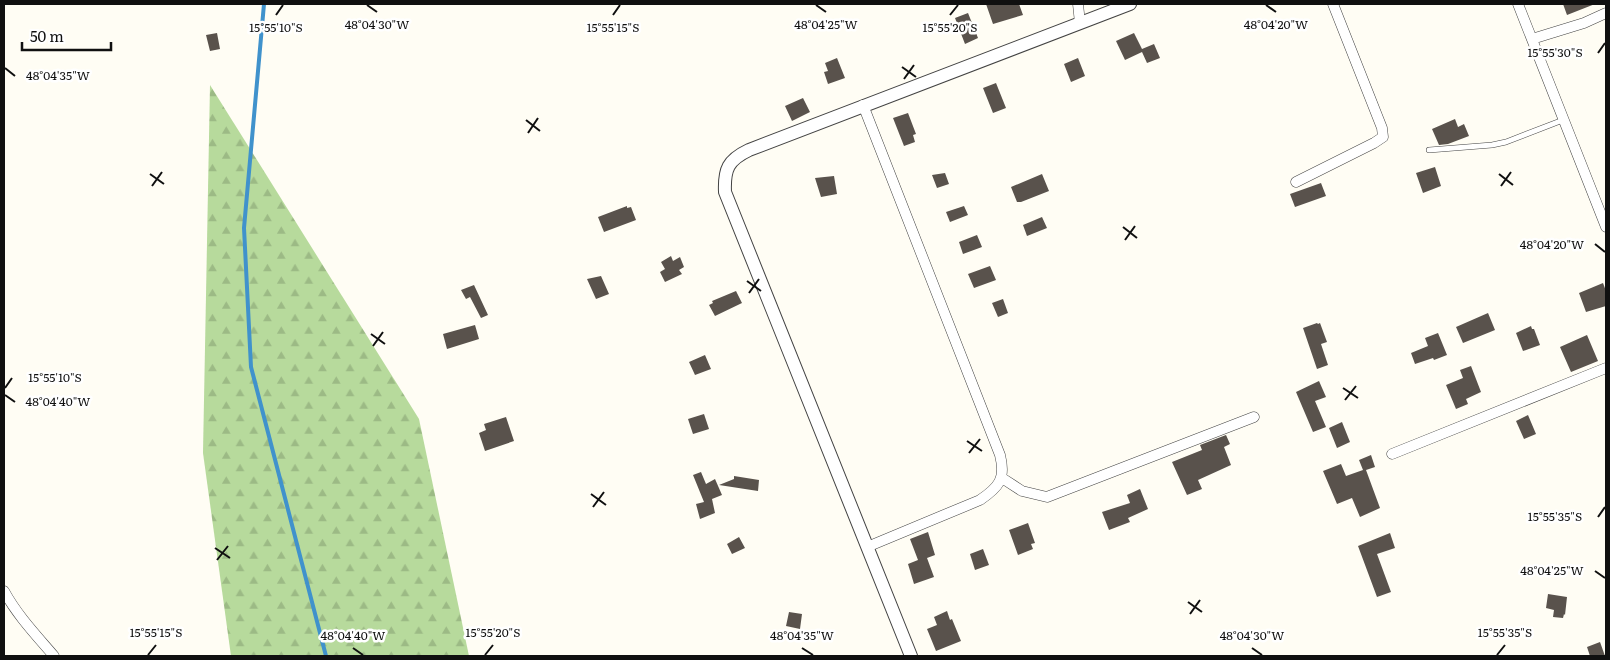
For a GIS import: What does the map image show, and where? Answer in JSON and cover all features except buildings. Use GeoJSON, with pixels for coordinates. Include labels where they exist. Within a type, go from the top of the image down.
{"type":"FeatureCollection","features":[{"type":"Feature","properties":{"kind":"street"},"geometry":{"type":"LineString","coordinates":[[1078,4],[1080,23]]}},
{"type":"Feature","properties":{"kind":"street"},"geometry":{"type":"LineString","coordinates":[[911,656],[725,192],[724,178],[732,160],[739,154],[1130,4]]}},
{"type":"Feature","properties":{"kind":"street"},"geometry":{"type":"LineString","coordinates":[[1296,182],[1374,144],[1382,137],[1382,128],[1333,4]]}},
{"type":"Feature","properties":{"kind":"street"},"geometry":{"type":"LineString","coordinates":[[1518,4],[1606,227]]}},
{"type":"Feature","properties":{"kind":"street"},"geometry":{"type":"LineString","coordinates":[[1532,39],[1584,23],[1606,13]]}},
{"type":"Feature","properties":{"kind":"street"},"geometry":{"type":"LineString","coordinates":[[863,106],[1004,468],[1002,478],[993,491],[980,500],[867,547]]}},
{"type":"Feature","properties":{"kind":"street"},"geometry":{"type":"LineString","coordinates":[[1392,454],[1606,368]]}},
{"type":"Feature","properties":{"kind":"street"},"geometry":{"type":"LineString","coordinates":[[1002,478],[1022,491],[1047,497],[1254,417]]}},
{"type":"Feature","properties":{"kind":"street"},"geometry":{"type":"LineString","coordinates":[[4,591],[22,620],[54,656]]}},
{"type":"Feature","properties":{"kind":"lane"},"geometry":{"type":"LineString","coordinates":[[1429,150],[1499,143],[1563,120]]}},
{"type":"Feature","properties":{"kind":"green space"},"geometry":{"type":"Polygon","coordinates":[[[210,85],[419,419],[469,656],[231,656],[203,453],[210,85]]]}},
{"type":"Feature","properties":{"kind":"waterway"},"geometry":{"type":"LineString","coordinates":[[264,4],[244,228],[251,367],[326,656]]}}]}
